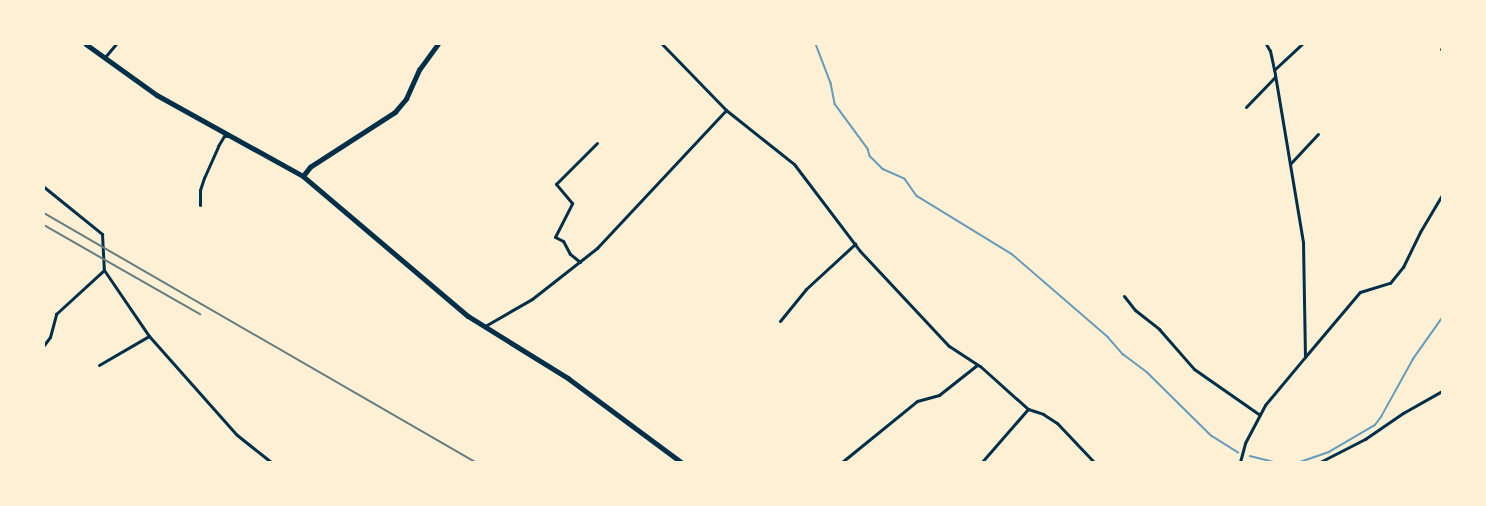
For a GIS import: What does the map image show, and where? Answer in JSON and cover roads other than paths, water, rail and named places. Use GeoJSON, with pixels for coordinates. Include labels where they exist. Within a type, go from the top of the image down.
{"type":"FeatureCollection","features":[{"type":"Feature","properties":{"kind":"main road"},"geometry":{"type":"LineString","coordinates":[[86,44],[157,95],[260,150],[303,176],[483,327],[568,378],[681,462]]}},
{"type":"Feature","properties":{"kind":"main road"},"geometry":{"type":"LineString","coordinates":[[303,176],[310,167],[395,112],[406,99],[419,70],[438,44]]}},
{"type":"Feature","properties":{"kind":"street"},"geometry":{"type":"LineString","coordinates":[[105,57],[116,44]]}},
{"type":"Feature","properties":{"kind":"street"},"geometry":{"type":"LineString","coordinates":[[662,44],[726,110],[794,164],[855,244],[949,346],[977,365],[1028,409],[1043,414],[1057,423],[1094,462]]}},
{"type":"Feature","properties":{"kind":"street"},"geometry":{"type":"LineString","coordinates":[[1266,44],[1274,70],[1303,242],[1305,357]]}},
{"type":"Feature","properties":{"kind":"street"},"geometry":{"type":"LineString","coordinates":[[1274,70],[1302,44]]}},
{"type":"Feature","properties":{"kind":"street"},"geometry":{"type":"LineString","coordinates":[[1246,107],[1275,77]]}},
{"type":"Feature","properties":{"kind":"street"},"geometry":{"type":"LineString","coordinates":[[483,327],[532,299],[597,248],[726,110]]}},
{"type":"Feature","properties":{"kind":"street"},"geometry":{"type":"LineString","coordinates":[[1290,164],[1318,134]]}},
{"type":"Feature","properties":{"kind":"street"},"geometry":{"type":"LineString","coordinates":[[200,205],[200,190],[214,153],[224,136],[229,135]]}},
{"type":"Feature","properties":{"kind":"street"},"geometry":{"type":"LineString","coordinates":[[580,262],[570,254],[563,241],[555,237],[572,203],[556,184],[597,143]]}},
{"type":"Feature","properties":{"kind":"street"},"geometry":{"type":"LineString","coordinates":[[44,187],[102,234],[104,270],[149,336],[237,435],[271,462]]}},
{"type":"Feature","properties":{"kind":"street"},"geometry":{"type":"LineString","coordinates":[[1240,462],[1245,443],[1260,415],[1360,292],[1390,283],[1403,267],[1420,232],[1443,195]]}},
{"type":"Feature","properties":{"kind":"street"},"geometry":{"type":"LineString","coordinates":[[780,321],[806,290],[855,244]]}},
{"type":"Feature","properties":{"kind":"street"},"geometry":{"type":"LineString","coordinates":[[44,345],[50,337],[56,314],[104,270]]}},
{"type":"Feature","properties":{"kind":"street"},"geometry":{"type":"LineString","coordinates":[[1124,296],[1135,309],[1159,329],[1194,369],[1260,415]]}},
{"type":"Feature","properties":{"kind":"street"},"geometry":{"type":"LineString","coordinates":[[99,365],[149,336]]}},
{"type":"Feature","properties":{"kind":"street"},"geometry":{"type":"LineString","coordinates":[[842,462],[917,401],[939,395],[977,365]]}},
{"type":"Feature","properties":{"kind":"street"},"geometry":{"type":"LineString","coordinates":[[1320,462],[1365,439],[1443,391]]}},
{"type":"Feature","properties":{"kind":"street"},"geometry":{"type":"LineString","coordinates":[[982,462],[1028,409]]}},
{"type":"Feature","properties":{"kind":"waterway"},"geometry":{"type":"LineString","coordinates":[[816,44],[831,83],[835,104],[868,149],[870,156],[883,169],[905,179],[917,196],[1012,254],[1108,337],[1123,354],[1147,372],[1212,436],[1238,452]]}},
{"type":"Feature","properties":{"kind":"waterway"},"geometry":{"type":"LineString","coordinates":[[1300,462],[1329,452],[1375,425],[1413,359],[1442,318]]}},
{"type":"Feature","properties":{"kind":"waterway"},"geometry":{"type":"LineString","coordinates":[[1250,456],[1274,462]]}},
{"type":"Feature","properties":{"kind":"railway"},"geometry":{"type":"LineString","coordinates":[[44,213],[476,462]]}},
{"type":"Feature","properties":{"kind":"railway"},"geometry":{"type":"LineString","coordinates":[[44,225],[200,314]]}}]}
